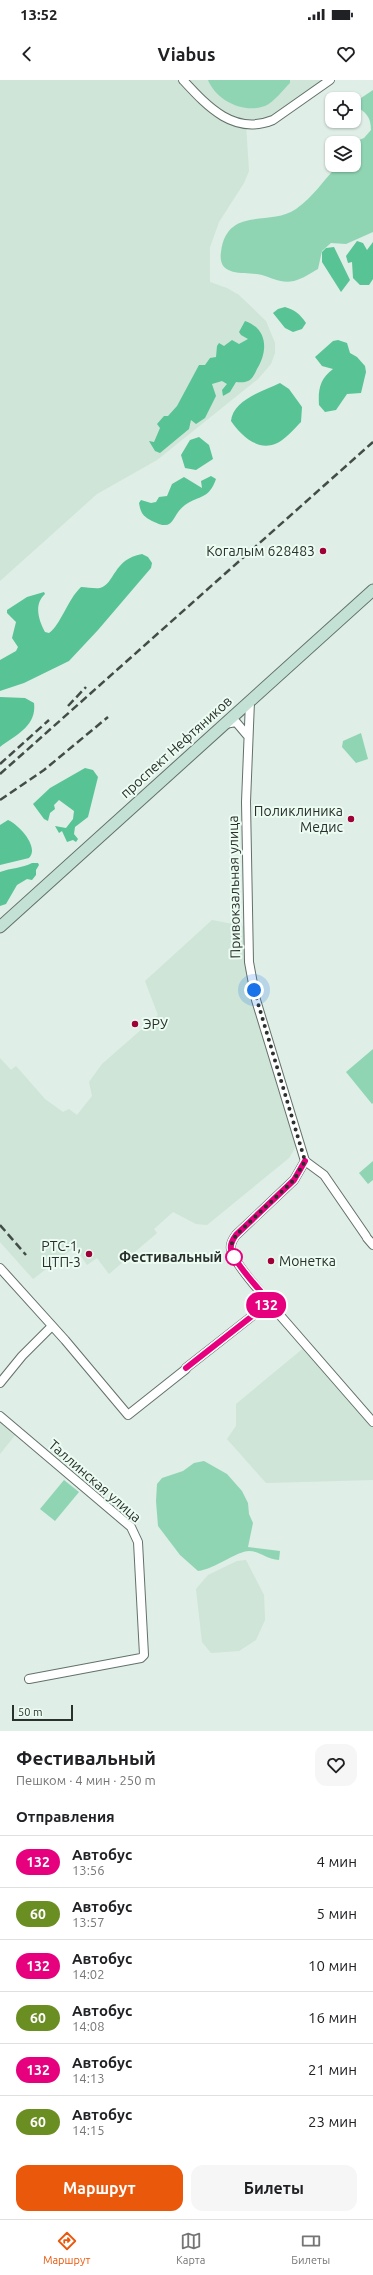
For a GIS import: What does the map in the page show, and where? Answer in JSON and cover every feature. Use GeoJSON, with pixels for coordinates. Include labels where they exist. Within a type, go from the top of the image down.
{"type":"FeatureCollection","features":[{"type":"Feature","properties":{"kind":"main road","name":"проспект Нефтяников"},"geometry":{"type":"LineString","coordinates":[[0,927],[373,590]]}},
{"type":"Feature","properties":{"kind":"street"},"geometry":{"type":"LineString","coordinates":[[183,80],[211,109],[227,119],[246,125],[264,123],[273,120],[330,80]]}},
{"type":"Feature","properties":{"kind":"street","name":"Привокзальная улица"},"geometry":{"type":"LineString","coordinates":[[250,701],[247,735],[246,877],[248,962],[256,1000],[305,1161]]}},
{"type":"Feature","properties":{"kind":"street"},"geometry":{"type":"LineString","coordinates":[[225,724],[236,722],[247,735]]}},
{"type":"Feature","properties":{"kind":"street"},"geometry":{"type":"LineString","coordinates":[[373,1245],[324,1175],[305,1161],[294,1180],[236,1235],[230,1249],[236,1260],[277,1312],[373,1422]]}},
{"type":"Feature","properties":{"kind":"street"},"geometry":{"type":"LineString","coordinates":[[0,1268],[128,1415],[270,1302]]}},
{"type":"Feature","properties":{"kind":"street"},"geometry":{"type":"LineString","coordinates":[[0,1383],[22,1356],[52,1326]]}},
{"type":"Feature","properties":{"kind":"street","name":"Таллинская улица"},"geometry":{"type":"LineString","coordinates":[[0,1416],[131,1527],[138,1542],[144,1655],[141,1658],[29,1679]]}},
{"type":"Feature","properties":{"kind":"shaded area"},"geometry":{"type":"Polygon","coordinates":[[[0,80],[330,80],[284,112],[246,125],[249,171],[244,183],[219,222],[210,247],[210,282],[227,288],[239,295],[266,321],[275,343],[275,353],[271,364],[258,379],[157,460],[97,494],[0,581],[0,80]]]}},
{"type":"Feature","properties":{"kind":"shaded area"},"geometry":{"type":"Polygon","coordinates":[[[212,920],[248,927],[249,962],[297,1130],[295,1148],[289,1158],[207,1225],[196,1224],[173,1212],[154,1229],[157,1233],[109,1274],[97,1258],[87,1265],[75,1247],[33,1279],[0,1242],[0,1058],[11,1070],[16,1066],[45,1099],[63,1112],[69,1109],[77,1115],[92,1096],[89,1082],[102,1064],[158,1015],[145,981],[212,920]]]}},
{"type":"Feature","properties":{"kind":"shaded area"},"geometry":{"type":"Polygon","coordinates":[[[306,1346],[373,1422],[373,1480],[266,1483],[227,1439],[236,1426],[236,1404],[306,1346]]]}},
{"type":"Feature","properties":{"kind":"shaded area"},"geometry":{"type":"Polygon","coordinates":[[[0,1420],[16,1434],[0,1454],[0,1420]]]}},
{"type":"Feature","properties":{"kind":"shaded area"},"geometry":{"type":"Polygon","coordinates":[[[246,1560],[264,1595],[265,1620],[256,1640],[239,1651],[211,1653],[202,1642],[196,1589],[208,1575],[237,1561],[246,1560]]]}},
{"type":"Feature","properties":{"kind":"green space"},"geometry":{"type":"Polygon","coordinates":[[[208,80],[290,80],[290,83],[275,99],[265,106],[248,108],[231,104],[217,94],[208,80]]]}},
{"type":"Feature","properties":{"kind":"green space"},"geometry":{"type":"Polygon","coordinates":[[[373,90],[373,232],[346,244],[331,243],[322,251],[318,269],[294,281],[281,281],[262,275],[228,270],[221,261],[221,252],[225,237],[232,228],[241,222],[275,217],[296,209],[313,194],[332,172],[361,172],[361,139],[371,130],[369,118],[361,109],[361,98],[373,90]]]}},
{"type":"Feature","properties":{"kind":"green space"},"geometry":{"type":"Polygon","coordinates":[[[357,241],[363,243],[367,250],[373,242],[373,279],[369,285],[360,285],[353,278],[352,262],[348,263],[346,256],[357,241]]]}},
{"type":"Feature","properties":{"kind":"green space"},"geometry":{"type":"Polygon","coordinates":[[[334,247],[350,280],[341,292],[322,262],[322,252],[326,248],[334,247]]]}},
{"type":"Feature","properties":{"kind":"green space"},"geometry":{"type":"Polygon","coordinates":[[[285,307],[294,311],[304,320],[306,323],[302,329],[293,332],[285,328],[273,313],[278,309],[285,307]]]}},
{"type":"Feature","properties":{"kind":"green space"},"geometry":{"type":"Polygon","coordinates":[[[245,321],[258,329],[264,341],[261,362],[253,377],[246,382],[236,382],[230,392],[223,396],[222,390],[227,384],[222,381],[212,384],[216,396],[205,418],[196,424],[191,420],[189,429],[160,453],[155,451],[149,441],[154,442],[160,428],[157,424],[164,416],[168,416],[177,406],[199,365],[205,365],[210,358],[216,357],[217,346],[219,343],[224,346],[232,340],[239,344],[248,339],[239,332],[245,321]]]}},
{"type":"Feature","properties":{"kind":"green space"},"geometry":{"type":"Polygon","coordinates":[[[338,340],[347,343],[350,353],[357,357],[365,366],[366,372],[361,393],[347,394],[336,410],[325,412],[319,405],[319,394],[325,377],[333,369],[322,366],[315,357],[333,341],[338,340]]]}},
{"type":"Feature","properties":{"kind":"green space"},"geometry":{"type":"Polygon","coordinates":[[[280,383],[289,389],[302,407],[301,422],[282,440],[275,444],[268,446],[255,443],[244,436],[231,421],[233,414],[237,407],[250,397],[280,383]]]}},
{"type":"Feature","properties":{"kind":"green space"},"geometry":{"type":"Polygon","coordinates":[[[199,437],[209,445],[213,459],[196,470],[185,468],[181,455],[190,440],[199,437]]]}},
{"type":"Feature","properties":{"kind":"green space"},"geometry":{"type":"Polygon","coordinates":[[[211,476],[216,479],[210,490],[204,496],[190,502],[180,509],[172,522],[169,524],[160,524],[144,516],[139,503],[141,500],[151,503],[156,502],[159,497],[167,496],[172,484],[184,477],[202,488],[201,481],[211,476]]]}},
{"type":"Feature","properties":{"kind":"green space"},"geometry":{"type":"Polygon","coordinates":[[[142,554],[148,557],[152,563],[151,568],[98,630],[69,661],[24,683],[0,691],[0,660],[16,651],[18,647],[12,638],[16,622],[7,613],[7,610],[27,597],[44,592],[45,594],[39,602],[38,612],[40,622],[45,632],[49,633],[57,625],[72,598],[81,587],[100,588],[105,586],[125,561],[142,554]]]}},
{"type":"Feature","properties":{"kind":"green space"},"geometry":{"type":"Polygon","coordinates":[[[0,697],[25,698],[34,703],[34,711],[29,724],[19,734],[0,747],[0,697]]]}},
{"type":"Feature","properties":{"kind":"green space"},"geometry":{"type":"Polygon","coordinates":[[[361,733],[368,759],[356,763],[342,747],[343,741],[361,733]]]}},
{"type":"Feature","properties":{"kind":"green space"},"geometry":{"type":"Polygon","coordinates":[[[85,768],[93,770],[98,777],[88,817],[75,827],[74,834],[78,839],[76,842],[73,840],[67,842],[62,831],[59,833],[55,826],[66,828],[73,819],[74,811],[59,800],[54,805],[55,809],[50,813],[48,821],[44,819],[33,804],[50,788],[85,768]]]}},
{"type":"Feature","properties":{"kind":"green space"},"geometry":{"type":"Polygon","coordinates":[[[8,820],[17,826],[26,836],[30,842],[32,853],[29,858],[0,865],[0,825],[8,820]]]}},
{"type":"Feature","properties":{"kind":"green space"},"geometry":{"type":"Polygon","coordinates":[[[32,863],[38,863],[39,865],[36,870],[36,875],[32,880],[27,879],[17,885],[6,904],[0,906],[0,872],[32,863]]]}},
{"type":"Feature","properties":{"kind":"green space"},"geometry":{"type":"Polygon","coordinates":[[[373,1049],[373,1103],[372,1104],[346,1072],[373,1049]]]}},
{"type":"Feature","properties":{"kind":"green space"},"geometry":{"type":"Polygon","coordinates":[[[373,1161],[373,1180],[368,1184],[359,1173],[373,1161]]]}},
{"type":"Feature","properties":{"kind":"green space"},"geometry":{"type":"Polygon","coordinates":[[[204,1461],[227,1474],[242,1491],[248,1503],[249,1514],[253,1523],[248,1547],[280,1551],[279,1560],[271,1559],[257,1552],[249,1551],[238,1554],[205,1570],[198,1571],[180,1555],[158,1526],[156,1501],[157,1484],[162,1478],[183,1471],[194,1463],[204,1461]]]}},
{"type":"Feature","properties":{"kind":"green space"},"geometry":{"type":"Polygon","coordinates":[[[64,1480],[79,1492],[55,1521],[40,1509],[64,1480]]]}},
{"type":"Feature","properties":{"kind":"railway"},"geometry":{"type":"LineString","coordinates":[[0,774],[373,442]]}},
{"type":"Feature","properties":{"kind":"railway"},"geometry":{"type":"LineString","coordinates":[[68,706],[86,687]]}},
{"type":"Feature","properties":{"kind":"railway"},"geometry":{"type":"LineString","coordinates":[[0,800],[44,770],[108,717]]}},
{"type":"Feature","properties":{"kind":"railway"},"geometry":{"type":"LineString","coordinates":[[0,764],[49,720]]}},
{"type":"Feature","properties":{"kind":"railway"},"geometry":{"type":"LineString","coordinates":[[0,1225],[26,1255]]}},
{"type":"Feature","properties":{"kind":"bus line","name":"132"},"geometry":{"type":"LineString","coordinates":[[186,1368],[270,1302],[236,1260],[230,1249],[236,1235],[286,1189],[299,1173],[305,1161]]}},
{"type":"Feature","properties":{"kind":"place","name":"Когалым 628483"},"geometry":{"type":"Point","coordinates":[323,551]}},
{"type":"Feature","properties":{"kind":"place","name":"Поликлиника Медис"},"geometry":{"type":"Point","coordinates":[351,819]}},
{"type":"Feature","properties":{"kind":"place","name":"ЭРУ"},"geometry":{"type":"Point","coordinates":[135,1024]}},
{"type":"Feature","properties":{"kind":"place","name":"РТС-1, ЦТП-3"},"geometry":{"type":"Point","coordinates":[89,1254]}},
{"type":"Feature","properties":{"kind":"place","name":"Фестивальный"},"geometry":{"type":"Point","coordinates":[234,1257]}},
{"type":"Feature","properties":{"kind":"place","name":"Монетка"},"geometry":{"type":"Point","coordinates":[271,1261]}},
{"type":"Feature","properties":{"kind":"route"},"geometry":{"type":"LineString","coordinates":[[234,1257],[230,1249],[236,1235],[286,1189],[299,1173],[305,1161],[303,1148],[254,990]]}}]}
